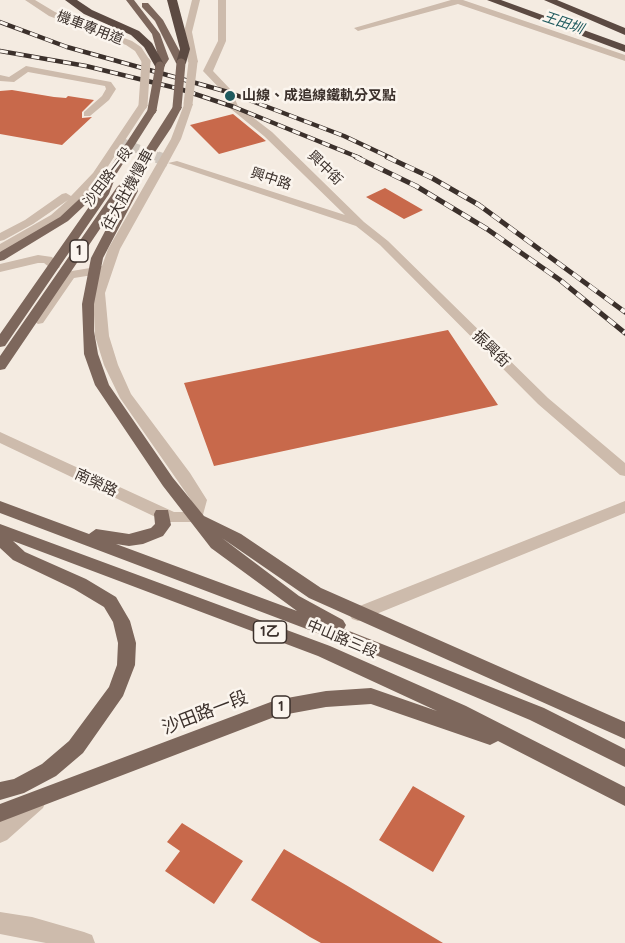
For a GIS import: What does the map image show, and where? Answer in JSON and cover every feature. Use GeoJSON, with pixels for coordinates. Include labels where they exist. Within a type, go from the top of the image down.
{"type":"FeatureCollection","features":[{"type":"Feature","properties":{"kind":"highway"},"geometry":{"type":"LineString","coordinates":[[70,0],[88,12],[135,33],[148,45],[160,66]]}},
{"type":"Feature","properties":{"kind":"highway"},"geometry":{"type":"LineString","coordinates":[[172,0],[185,49],[181,63]]}},
{"type":"Feature","properties":{"kind":"highway"},"geometry":{"type":"LineString","coordinates":[[492,0],[625,47]]}},
{"type":"Feature","properties":{"kind":"highway"},"geometry":{"type":"LineString","coordinates":[[508,0],[625,47]]}},
{"type":"Feature","properties":{"kind":"highway"},"geometry":{"type":"LineString","coordinates":[[549,0],[625,32]]}},
{"type":"Feature","properties":{"kind":"highway"},"geometry":{"type":"LineString","coordinates":[[573,0],[625,21]]}},
{"type":"Feature","properties":{"kind":"main road","name":"沙田路一段"},"geometry":{"type":"LineString","coordinates":[[0,343],[104,194],[112,173],[147,107],[164,59],[156,34],[130,0]]}},
{"type":"Feature","properties":{"kind":"main road"},"geometry":{"type":"LineString","coordinates":[[141,0],[159,21],[181,63]]}},
{"type":"Feature","properties":{"kind":"main road","name":"沙田路一段"},"geometry":{"type":"LineString","coordinates":[[0,366],[30,326],[121,189],[132,179],[182,105],[181,63]]}},
{"type":"Feature","properties":{"kind":"main road","name":"沙田路一段"},"geometry":{"type":"LineString","coordinates":[[0,257],[64,219],[112,173]]}},
{"type":"Feature","properties":{"kind":"main road"},"geometry":{"type":"LineString","coordinates":[[132,179],[133,191],[98,258],[101,271],[88,304],[91,354],[102,385],[168,482],[217,544],[293,601],[384,651]]}},
{"type":"Feature","properties":{"kind":"main road","name":"中山路三段"},"geometry":{"type":"LineString","coordinates":[[0,507],[384,651],[537,714],[625,758]]}},
{"type":"Feature","properties":{"kind":"main road"},"geometry":{"type":"LineString","coordinates":[[59,530],[129,540],[157,532],[162,525],[162,514]]}},
{"type":"Feature","properties":{"kind":"main road","name":"中山路三段"},"geometry":{"type":"LineString","coordinates":[[195,518],[235,538],[315,593],[625,731]]}},
{"type":"Feature","properties":{"kind":"main road","name":"中山路三段"},"geometry":{"type":"LineString","coordinates":[[0,530],[324,651],[459,712],[625,797]]}},
{"type":"Feature","properties":{"kind":"main road"},"geometry":{"type":"LineString","coordinates":[[0,541],[19,556],[80,584],[110,603],[121,621],[127,644],[126,665],[117,691],[76,747],[49,770],[17,787],[0,791]]}},
{"type":"Feature","properties":{"kind":"main road","name":"沙田路一段"},"geometry":{"type":"LineString","coordinates":[[0,813],[276,708],[326,699],[371,696],[533,751]]}},
{"type":"Feature","properties":{"kind":"street","name":"機車專用道"},"geometry":{"type":"LineString","coordinates":[[0,249],[55,217],[72,202],[98,175],[147,107],[146,62],[138,49],[129,43],[52,14],[29,0]]}},
{"type":"Feature","properties":{"kind":"street"},"geometry":{"type":"LineString","coordinates":[[182,105],[193,62],[188,32],[196,0]]}},
{"type":"Feature","properties":{"kind":"street","name":"興中街"},"geometry":{"type":"LineString","coordinates":[[222,0],[222,41],[208,71],[228,92],[234,107],[268,134],[360,224]]}},
{"type":"Feature","properties":{"kind":"street"},"geometry":{"type":"LineString","coordinates":[[358,28],[457,1],[625,58]]}},
{"type":"Feature","properties":{"kind":"street"},"geometry":{"type":"LineString","coordinates":[[0,78],[11,80],[26,69],[108,84],[111,89],[106,98],[87,114]]}},
{"type":"Feature","properties":{"kind":"street","name":"往大肚機慢車"},"geometry":{"type":"LineString","coordinates":[[101,271],[176,139],[182,105]]}},
{"type":"Feature","properties":{"kind":"street"},"geometry":{"type":"LineString","coordinates":[[0,238],[29,222],[71,192],[94,167],[113,140],[118,141]]}},
{"type":"Feature","properties":{"kind":"street","name":"興中路"},"geometry":{"type":"LineString","coordinates":[[173,163],[360,224]]}},
{"type":"Feature","properties":{"kind":"street","name":"振興街"},"geometry":{"type":"LineString","coordinates":[[360,224],[384,243],[543,401],[625,471]]}},
{"type":"Feature","properties":{"kind":"street"},"geometry":{"type":"LineString","coordinates":[[0,268],[38,259],[48,260],[54,267]]}},
{"type":"Feature","properties":{"kind":"street"},"geometry":{"type":"LineString","coordinates":[[0,373],[30,326],[70,275],[101,271]]}},
{"type":"Feature","properties":{"kind":"street","name":"南榮路"},"geometry":{"type":"LineString","coordinates":[[0,437],[162,514],[172,518],[195,518]]}},
{"type":"Feature","properties":{"kind":"street"},"geometry":{"type":"LineString","coordinates":[[358,614],[625,507]]}},
{"type":"Feature","properties":{"kind":"street"},"geometry":{"type":"LineString","coordinates":[[0,541],[14,558],[76,587],[105,606],[116,624],[120,645],[119,664],[112,689],[71,745],[47,765],[18,781],[0,785]]}},
{"type":"Feature","properties":{"kind":"street"},"geometry":{"type":"LineString","coordinates":[[0,833],[36,801]]}},
{"type":"Feature","properties":{"kind":"street"},"geometry":{"type":"LineString","coordinates":[[0,923],[32,928],[84,943]]}},
{"type":"Feature","properties":{"kind":"building"},"geometry":{"type":"Polygon","coordinates":[[[12,90],[54,97],[66,98],[68,96],[94,100],[82,112],[82,118],[92,117],[62,145],[0,134],[0,91],[12,90]]]}},
{"type":"Feature","properties":{"kind":"building"},"geometry":{"type":"Polygon","coordinates":[[[233,114],[266,141],[219,154],[190,125],[233,114]]]}},
{"type":"Feature","properties":{"kind":"building"},"geometry":{"type":"Polygon","coordinates":[[[385,188],[423,210],[404,219],[366,197],[385,188]]]}},
{"type":"Feature","properties":{"kind":"building"},"geometry":{"type":"Polygon","coordinates":[[[448,330],[498,405],[214,466],[184,383],[448,330]]]}},
{"type":"Feature","properties":{"kind":"building"},"geometry":{"type":"Polygon","coordinates":[[[413,786],[465,816],[433,872],[379,840],[413,786]]]}},
{"type":"Feature","properties":{"kind":"building"},"geometry":{"type":"Polygon","coordinates":[[[182,823],[243,861],[214,904],[165,871],[180,851],[167,842],[182,823]]]}},
{"type":"Feature","properties":{"kind":"building"},"geometry":{"type":"Polygon","coordinates":[[[284,849],[443,943],[321,943],[310,937],[251,900],[284,849]]]}},
{"type":"Feature","properties":{"kind":"tunnel"},"geometry":{"type":"LineString","coordinates":[[118,141],[161,158]]}},
{"type":"Feature","properties":{"kind":"tunnel"},"geometry":{"type":"LineString","coordinates":[[157,157],[173,163]]}},
{"type":"Feature","properties":{"kind":"railway"},"geometry":{"type":"LineString","coordinates":[[0,22],[67,47],[228,92],[344,136],[391,158]]}},
{"type":"Feature","properties":{"kind":"railway"},"geometry":{"type":"LineString","coordinates":[[0,51],[86,66],[180,89],[234,107],[360,158]]}},
{"type":"Feature","properties":{"kind":"railway"},"geometry":{"type":"LineString","coordinates":[[356,157],[416,186],[487,229],[560,280],[625,333]]}},
{"type":"Feature","properties":{"kind":"railway"},"geometry":{"type":"LineString","coordinates":[[387,157],[432,178],[479,205],[625,312]]}},
{"type":"Feature","properties":{"kind":"place","name":"山線、成追線鐵軌分叉點"},"geometry":{"type":"Point","coordinates":[230,96]}},
{"type":"Feature","properties":{"kind":"water label","name":"王田圳"},"geometry":{"type":"Point","coordinates":[563,23]}}]}
